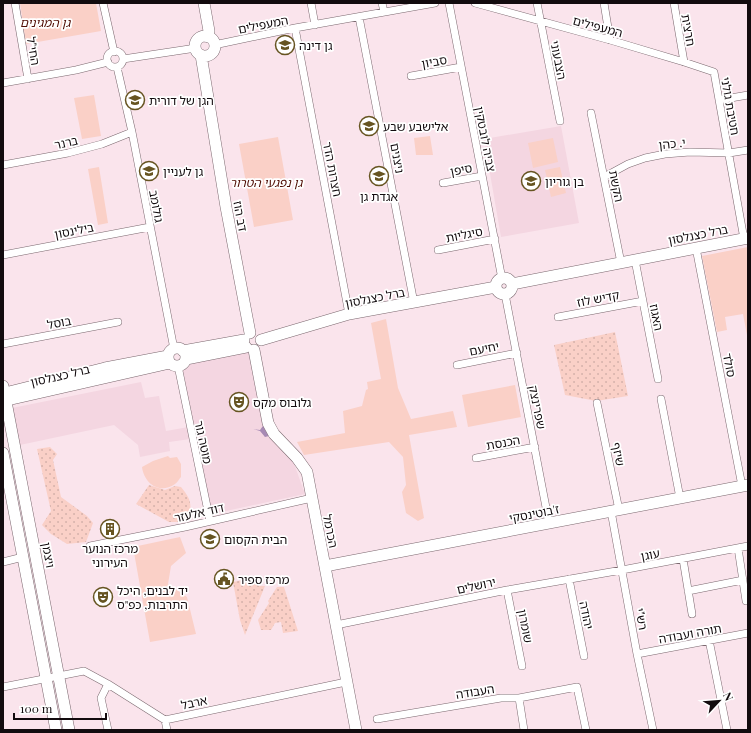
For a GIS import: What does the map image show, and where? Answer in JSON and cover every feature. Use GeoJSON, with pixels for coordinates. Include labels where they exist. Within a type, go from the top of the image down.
{"type":"FeatureCollection","features":[{"type":"Feature","properties":{"kind":"street","name":"החי\"ל"},"geometry":{"type":"LineString","coordinates":[[15,3],[28,79]]}},
{"type":"Feature","properties":{"kind":"street"},"geometry":{"type":"LineString","coordinates":[[103,3],[114,52]]}},
{"type":"Feature","properties":{"kind":"street"},"geometry":{"type":"LineString","coordinates":[[123,59],[198,52],[210,55],[214,50],[204,3]]}},
{"type":"Feature","properties":{"kind":"street"},"geometry":{"type":"LineString","coordinates":[[311,3],[315,25]]}},
{"type":"Feature","properties":{"kind":"street"},"geometry":{"type":"LineString","coordinates":[[382,3],[384,12]]}},
{"type":"Feature","properties":{"kind":"street","name":"המעפילים"},"geometry":{"type":"LineString","coordinates":[[211,41],[315,25],[435,3]]}},
{"type":"Feature","properties":{"kind":"street","name":"צביה לובטקין"},"geometry":{"type":"LineString","coordinates":[[449,3],[503,283]]}},
{"type":"Feature","properties":{"kind":"street","name":"המעפילים"},"geometry":{"type":"LineString","coordinates":[[475,3],[610,40],[714,72]]}},
{"type":"Feature","properties":{"kind":"street","name":"הצבעוני"},"geometry":{"type":"LineString","coordinates":[[537,3],[560,120]]}},
{"type":"Feature","properties":{"kind":"street"},"geometry":{"type":"LineString","coordinates":[[604,3],[610,40]]}},
{"type":"Feature","properties":{"kind":"street","name":"חרצית"},"geometry":{"type":"LineString","coordinates":[[674,3],[684,62]]}},
{"type":"Feature","properties":{"kind":"street","name":"ניצנים"},"geometry":{"type":"LineString","coordinates":[[359,17],[414,303]]}},
{"type":"Feature","properties":{"kind":"street","name":"חצרות הדר"},"geometry":{"type":"LineString","coordinates":[[294,28],[350,314]]}},
{"type":"Feature","properties":{"kind":"street"},"geometry":{"type":"LineString","coordinates":[[198,52],[196,43],[199,39],[203,37],[211,41]]}},
{"type":"Feature","properties":{"kind":"street"},"geometry":{"type":"LineString","coordinates":[[108,62],[109,56],[114,52]]}},
{"type":"Feature","properties":{"kind":"street"},"geometry":{"type":"LineString","coordinates":[[114,52],[120,54],[123,59]]}},
{"type":"Feature","properties":{"kind":"street","name":"דב הוז"},"geometry":{"type":"LineString","coordinates":[[198,52],[249,342]]}},
{"type":"Feature","properties":{"kind":"street"},"geometry":{"type":"LineString","coordinates":[[108,62],[111,66],[117,67],[121,65],[123,59]]}},
{"type":"Feature","properties":{"kind":"street"},"geometry":{"type":"LineString","coordinates":[[3,83],[88,68],[108,62]]}},
{"type":"Feature","properties":{"kind":"street","name":"גולומב"},"geometry":{"type":"LineString","coordinates":[[117,67],[132,132],[176,357]]}},
{"type":"Feature","properties":{"kind":"street","name":"סביון"},"geometry":{"type":"LineString","coordinates":[[411,76],[462,67]]}},
{"type":"Feature","properties":{"kind":"street","name":"חטיבת גולני"},"geometry":{"type":"LineString","coordinates":[[714,72],[746,238]]}},
{"type":"Feature","properties":{"kind":"street"},"geometry":{"type":"LineString","coordinates":[[719,100],[748,95]]}},
{"type":"Feature","properties":{"kind":"street","name":"הקשת"},"geometry":{"type":"LineString","coordinates":[[591,113],[620,263]]}},
{"type":"Feature","properties":{"kind":"street","name":"ברנר"},"geometry":{"type":"LineString","coordinates":[[3,165],[68,153],[102,144],[132,132]]}},
{"type":"Feature","properties":{"kind":"street","name":"י. כהן"},"geometry":{"type":"LineString","coordinates":[[604,177],[628,164],[645,158],[664,154],[690,152],[729,153],[748,150]]}},
{"type":"Feature","properties":{"kind":"street","name":"סיפן"},"geometry":{"type":"LineString","coordinates":[[443,183],[482,176]]}},
{"type":"Feature","properties":{"kind":"street","name":"בילינסון"},"geometry":{"type":"LineString","coordinates":[[3,255],[150,227]]}},
{"type":"Feature","properties":{"kind":"street","name":"ברל כצנלסון"},"geometry":{"type":"LineString","coordinates":[[7,395],[105,368],[176,357],[249,342],[260,345],[261,340],[350,314],[414,303],[503,283],[620,263],[746,238]]}},
{"type":"Feature","properties":{"kind":"street","name":"סיגליות"},"geometry":{"type":"LineString","coordinates":[[438,250],[495,239]]}},
{"type":"Feature","properties":{"kind":"street","name":"סולד"},"geometry":{"type":"LineString","coordinates":[[696,248],[745,486]]}},
{"type":"Feature","properties":{"kind":"street","name":"האגוז"},"geometry":{"type":"LineString","coordinates":[[635,260],[658,379]]}},
{"type":"Feature","properties":{"kind":"street"},"geometry":{"type":"LineString","coordinates":[[503,283],[498,292],[505,294]]}},
{"type":"Feature","properties":{"kind":"street","name":"שפרינצק"},"geometry":{"type":"LineString","coordinates":[[505,294],[549,523]]}},
{"type":"Feature","properties":{"kind":"street","name":"קדיש לוז"},"geometry":{"type":"LineString","coordinates":[[558,317],[643,301]]}},
{"type":"Feature","properties":{"kind":"street","name":"בוסל"},"geometry":{"type":"LineString","coordinates":[[3,344],[118,322]]}},
{"type":"Feature","properties":{"kind":"street","name":"הכרמל"},"geometry":{"type":"LineString","coordinates":[[249,342],[268,423],[274,434],[297,458],[307,472],[356,730]]}},
{"type":"Feature","properties":{"kind":"street","name":"יחיעם"},"geometry":{"type":"LineString","coordinates":[[457,365],[517,353]]}},
{"type":"Feature","properties":{"kind":"street","name":"מוטה גור"},"geometry":{"type":"LineString","coordinates":[[176,357],[210,521]]}},
{"type":"Feature","properties":{"kind":"street","name":"ויצמן"},"geometry":{"type":"LineString","coordinates":[[7,395],[69,730]]}},
{"type":"Feature","properties":{"kind":"street"},"geometry":{"type":"LineString","coordinates":[[662,399],[680,498]]}},
{"type":"Feature","properties":{"kind":"street","name":"שיזף"},"geometry":{"type":"LineString","coordinates":[[597,403],[615,511]]}},
{"type":"Feature","properties":{"kind":"street","name":"הכנסת"},"geometry":{"type":"LineString","coordinates":[[476,458],[535,448]]}},
{"type":"Feature","properties":{"kind":"street"},"geometry":{"type":"LineString","coordinates":[[3,453],[56,730]]}},
{"type":"Feature","properties":{"kind":"street","name":"ז'בוטינסקי"},"geometry":{"type":"LineString","coordinates":[[325,566],[745,486]]}},
{"type":"Feature","properties":{"kind":"street","name":"דוד אלעזר"},"geometry":{"type":"LineString","coordinates":[[90,546],[144,536],[312,498]]}},
{"type":"Feature","properties":{"kind":"street","name":"רש\"י"},"geometry":{"type":"LineString","coordinates":[[615,511],[622,570],[637,654],[653,730]]}},
{"type":"Feature","properties":{"kind":"street","name":"עוגן"},"geometry":{"type":"LineString","coordinates":[[622,570],[748,546]]}},
{"type":"Feature","properties":{"kind":"street"},"geometry":{"type":"LineString","coordinates":[[738,548],[746,601]]}},
{"type":"Feature","properties":{"kind":"street"},"geometry":{"type":"LineString","coordinates":[[3,562],[23,557]]}},
{"type":"Feature","properties":{"kind":"street"},"geometry":{"type":"LineString","coordinates":[[683,559],[692,614]]}},
{"type":"Feature","properties":{"kind":"street","name":"ירושלים"},"geometry":{"type":"LineString","coordinates":[[336,625],[507,590],[622,570]]}},
{"type":"Feature","properties":{"kind":"street","name":"יהודה"},"geometry":{"type":"LineString","coordinates":[[569,579],[584,656]]}},
{"type":"Feature","properties":{"kind":"street"},"geometry":{"type":"LineString","coordinates":[[688,591],[743,580]]}},
{"type":"Feature","properties":{"kind":"street","name":"שומרון"},"geometry":{"type":"LineString","coordinates":[[507,590],[522,666]]}},
{"type":"Feature","properties":{"kind":"street","name":"תורה ועבודה"},"geometry":{"type":"LineString","coordinates":[[637,654],[748,633]]}},
{"type":"Feature","properties":{"kind":"street"},"geometry":{"type":"LineString","coordinates":[[709,640],[727,730]]}},
{"type":"Feature","properties":{"kind":"street"},"geometry":{"type":"LineString","coordinates":[[3,687],[84,671],[108,684],[165,720],[167,730]]}},
{"type":"Feature","properties":{"kind":"street","name":"ארבל"},"geometry":{"type":"LineString","coordinates":[[165,720],[346,682]]}},
{"type":"Feature","properties":{"kind":"street"},"geometry":{"type":"LineString","coordinates":[[108,684],[101,698],[108,730]]}},
{"type":"Feature","properties":{"kind":"street","name":"העבודה"},"geometry":{"type":"LineString","coordinates":[[377,719],[501,698],[519,698],[577,687],[586,730]]}},
{"type":"Feature","properties":{"kind":"street"},"geometry":{"type":"LineString","coordinates":[[519,698],[524,730]]}},
{"type":"Feature","properties":{"kind":"shaded area","name":"בן גוריון"},"geometry":{"type":"Polygon","coordinates":[[[561,126],[579,223],[501,237],[484,139],[561,126]]]}},
{"type":"Feature","properties":{"kind":"shaded area"},"geometry":{"type":"Polygon","coordinates":[[[242,351],[252,356],[266,420],[292,458],[305,494],[212,514],[197,438],[169,442],[170,451],[140,457],[138,445],[114,425],[20,445],[12,408],[141,382],[145,398],[159,396],[166,431],[194,426],[183,370],[188,364],[242,351]]]}},
{"type":"Feature","properties":{"kind":"green space","name":"גן המגינים"},"geometry":{"type":"Polygon","coordinates":[[[20,3],[96,3],[101,31],[26,44],[20,3]]]}},
{"type":"Feature","properties":{"kind":"green space"},"geometry":{"type":"Polygon","coordinates":[[[94,95],[101,136],[82,139],[74,98],[94,95]]]}},
{"type":"Feature","properties":{"kind":"green space"},"geometry":{"type":"Polygon","coordinates":[[[430,136],[433,155],[416,155],[414,138],[430,136]]]}},
{"type":"Feature","properties":{"kind":"green space","name":"גן נפגעי הטרור"},"geometry":{"type":"Polygon","coordinates":[[[278,137],[293,220],[254,227],[239,144],[278,137]]]}},
{"type":"Feature","properties":{"kind":"green space"},"geometry":{"type":"Polygon","coordinates":[[[553,138],[558,162],[533,168],[528,143],[553,138]]]}},
{"type":"Feature","properties":{"kind":"green space"},"geometry":{"type":"Polygon","coordinates":[[[99,167],[108,223],[98,225],[88,169],[99,167]]]}},
{"type":"Feature","properties":{"kind":"green space"},"geometry":{"type":"Polygon","coordinates":[[[560,167],[566,193],[551,197],[545,170],[560,167]]]}},
{"type":"Feature","properties":{"kind":"green space"},"geometry":{"type":"Polygon","coordinates":[[[748,247],[748,335],[743,314],[725,317],[727,330],[717,332],[702,256],[748,247]]]}},
{"type":"Feature","properties":{"kind":"green space"},"geometry":{"type":"Polygon","coordinates":[[[386,319],[398,388],[411,419],[453,411],[457,427],[409,435],[424,518],[418,521],[406,513],[402,492],[406,485],[403,457],[389,442],[304,455],[297,442],[345,433],[343,411],[362,406],[366,390],[368,389],[367,382],[381,379],[371,323],[386,319]]]}},
{"type":"Feature","properties":{"kind":"green space"},"geometry":{"type":"Polygon","coordinates":[[[615,332],[628,396],[596,401],[565,395],[554,345],[615,332]]]}},
{"type":"Feature","properties":{"kind":"green space"},"geometry":{"type":"Polygon","coordinates":[[[515,385],[521,417],[468,427],[462,395],[515,385]]]}},
{"type":"Feature","properties":{"kind":"green space"},"geometry":{"type":"Polygon","coordinates":[[[50,447],[57,454],[53,460],[61,497],[87,516],[93,523],[86,542],[67,544],[51,534],[42,525],[51,511],[37,449],[50,447]]]}},
{"type":"Feature","properties":{"kind":"green space"},"geometry":{"type":"Polygon","coordinates":[[[168,456],[170,458],[177,457],[181,464],[181,477],[176,483],[169,487],[158,488],[153,486],[143,473],[142,467],[153,461],[168,456]]]}},
{"type":"Feature","properties":{"kind":"green space"},"geometry":{"type":"Polygon","coordinates":[[[149,485],[165,490],[175,486],[181,487],[190,502],[190,510],[187,520],[169,522],[136,504],[149,485]]]}},
{"type":"Feature","properties":{"kind":"green space"},"geometry":{"type":"Polygon","coordinates":[[[180,537],[186,553],[171,566],[168,584],[187,597],[196,634],[150,642],[133,547],[180,537]]]}},
{"type":"Feature","properties":{"kind":"green space"},"geometry":{"type":"Polygon","coordinates":[[[257,578],[260,586],[265,586],[245,635],[240,620],[233,582],[257,578]]]}},
{"type":"Feature","properties":{"kind":"green space"},"geometry":{"type":"Polygon","coordinates":[[[277,587],[284,587],[298,631],[283,633],[281,622],[275,623],[271,630],[261,630],[258,620],[277,587]]]}},
{"type":"Feature","properties":{"kind":"water"},"geometry":{"type":"Polygon","coordinates":[[[265,423],[269,436],[265,437],[260,431],[253,429],[260,430],[265,423]]]}},
{"type":"Feature","properties":{"kind":"place","name":"גן דינה"},"geometry":{"type":"Point","coordinates":[285,45]}},
{"type":"Feature","properties":{"kind":"place","name":"הגן של דורית"},"geometry":{"type":"Point","coordinates":[135,100]}},
{"type":"Feature","properties":{"kind":"place","name":"אלישבע שבע"},"geometry":{"type":"Point","coordinates":[369,126]}},
{"type":"Feature","properties":{"kind":"place","name":"גן לעניין"},"geometry":{"type":"Point","coordinates":[149,171]}},
{"type":"Feature","properties":{"kind":"place","name":"אגדת גן"},"geometry":{"type":"Point","coordinates":[379,176]}},
{"type":"Feature","properties":{"kind":"place","name":"בן גוריון"},"geometry":{"type":"Point","coordinates":[531,181]}},
{"type":"Feature","properties":{"kind":"place","name":"גלובוס מקס"},"geometry":{"type":"Point","coordinates":[239,402]}},
{"type":"Feature","properties":{"kind":"place","name":"מרכז הנוער העירוני"},"geometry":{"type":"Point","coordinates":[110,529]}},
{"type":"Feature","properties":{"kind":"place","name":"הבית הקסום"},"geometry":{"type":"Point","coordinates":[210,539]}},
{"type":"Feature","properties":{"kind":"place","name":"מרכז ספיר"},"geometry":{"type":"Point","coordinates":[224,579]}},
{"type":"Feature","properties":{"kind":"place","name":"יד לבנים, היכל התרבות, כפ\"ס"},"geometry":{"type":"Point","coordinates":[103,597]}}]}
